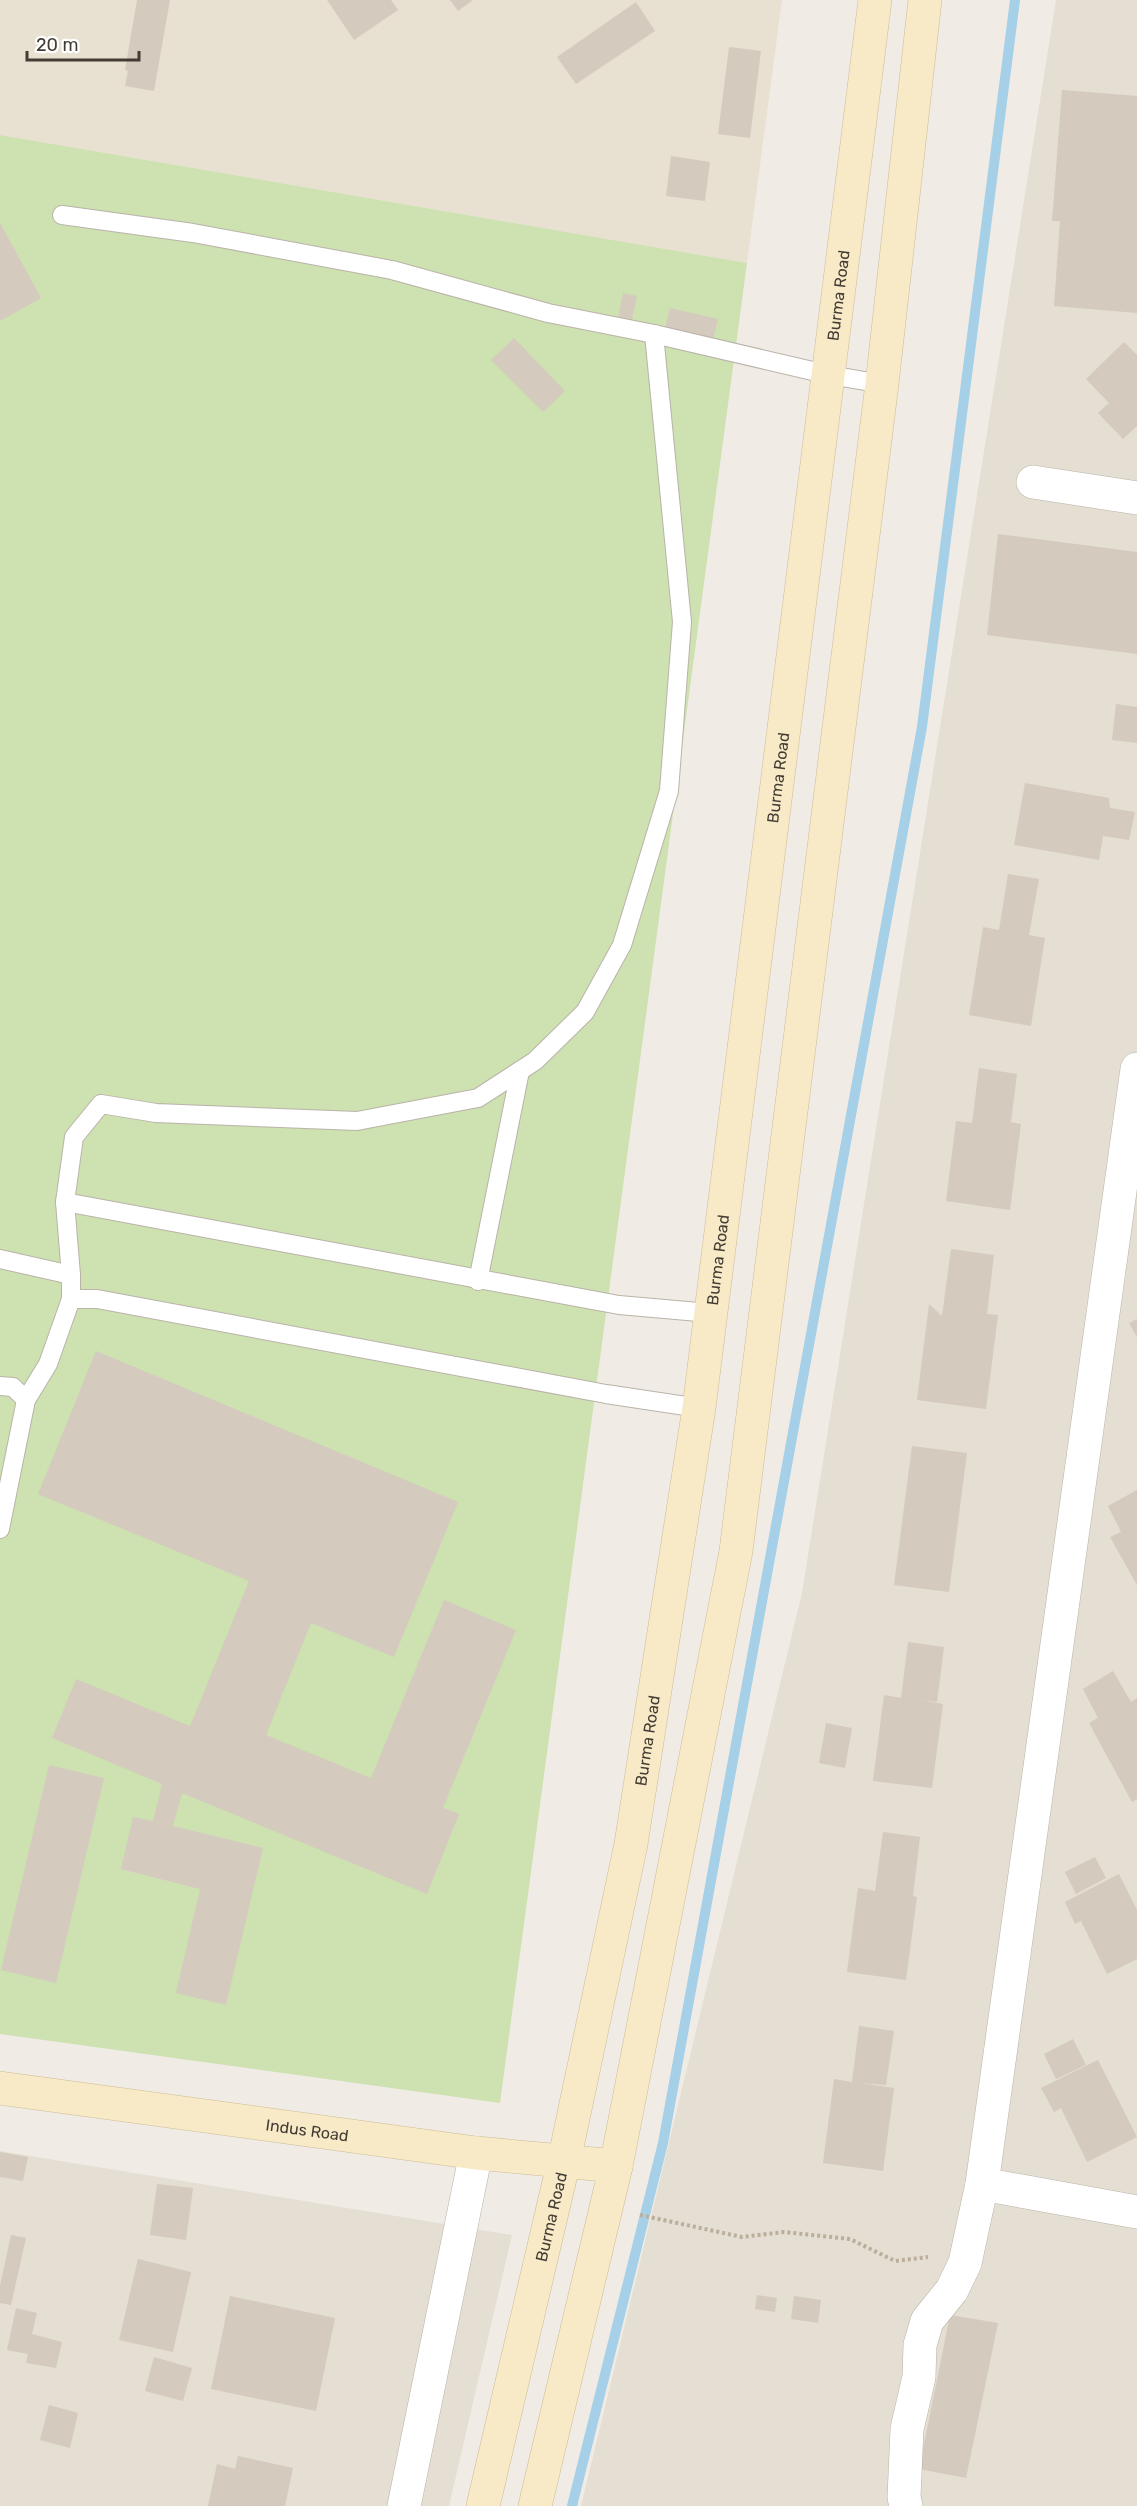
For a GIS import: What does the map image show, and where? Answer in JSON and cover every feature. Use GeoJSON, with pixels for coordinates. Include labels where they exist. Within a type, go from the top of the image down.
{"type":"FeatureCollection","features":[{"type":"Feature","properties":{"kind":"main road","name":"Burma Road"},"geometry":{"type":"LineString","coordinates":[[483,2506],[564,2161],[631,1844],[699,1408],[830,375],[875,0]]}},
{"type":"Feature","properties":{"kind":"main road"},"geometry":{"type":"LineString","coordinates":[[535,2506],[616,2166],[736,1551],[882,384],[925,0]]}},
{"type":"Feature","properties":{"kind":"main road","name":"Indus Road"},"geometry":{"type":"LineString","coordinates":[[0,2088],[476,2153],[616,2166]]}},
{"type":"Feature","properties":{"kind":"street"},"geometry":{"type":"LineString","coordinates":[[1033,482],[1137,498]]}},
{"type":"Feature","properties":{"kind":"street"},"geometry":{"type":"LineString","coordinates":[[906,2506],[904,2497],[907,2429],[920,2377],[920,2345],[927,2321],[952,2290],[964,2263],[982,2184],[1137,1069]]}},
{"type":"Feature","properties":{"kind":"street"},"geometry":{"type":"LineString","coordinates":[[404,2506],[476,2153]]}},
{"type":"Feature","properties":{"kind":"street"},"geometry":{"type":"LineString","coordinates":[[982,2184],[1137,2212]]}},
{"type":"Feature","properties":{"kind":"lane"},"geometry":{"type":"LineString","coordinates":[[62,215],[193,233],[392,270],[548,313],[654,334],[830,375],[882,384]]}},
{"type":"Feature","properties":{"kind":"lane"},"geometry":{"type":"LineString","coordinates":[[0,1529],[26,1400],[48,1364],[71,1299],[65,1202],[74,1137],[101,1104],[156,1113],[357,1121],[478,1098],[535,1061],[585,1012],[622,945],[669,791],[682,622],[654,334]]}},
{"type":"Feature","properties":{"kind":"lane"},"geometry":{"type":"LineString","coordinates":[[478,1281],[520,1071]]}},
{"type":"Feature","properties":{"kind":"lane"},"geometry":{"type":"LineString","coordinates":[[65,1202],[478,1281],[620,1305],[710,1313]]}},
{"type":"Feature","properties":{"kind":"lane"},"geometry":{"type":"LineString","coordinates":[[0,1259],[71,1275]]}},
{"type":"Feature","properties":{"kind":"lane"},"geometry":{"type":"LineString","coordinates":[[71,1299],[97,1299],[606,1394],[699,1408]]}},
{"type":"Feature","properties":{"kind":"lane"},"geometry":{"type":"LineString","coordinates":[[0,1386],[13,1387],[26,1400]]}},
{"type":"Feature","properties":{"kind":"path"},"geometry":{"type":"LineString","coordinates":[[631,2212],[742,2237],[784,2232],[850,2240],[895,2261],[934,2256]]}},
{"type":"Feature","properties":{"kind":"shaded area"},"geometry":{"type":"Polygon","coordinates":[[[0,0],[782,0],[747,263],[0,135],[0,0]]]}},
{"type":"Feature","properties":{"kind":"shaded area"},"geometry":{"type":"Polygon","coordinates":[[[1056,0],[1137,0],[1137,2506],[581,2506],[802,1593],[1056,0]]]}},
{"type":"Feature","properties":{"kind":"shaded area"},"geometry":{"type":"Polygon","coordinates":[[[0,2151],[512,2235],[449,2506],[0,2506],[0,2151]]]}},
{"type":"Feature","properties":{"kind":"green space"},"geometry":{"type":"Polygon","coordinates":[[[0,135],[747,263],[500,2103],[0,2034],[0,135]]]}},
{"type":"Feature","properties":{"kind":"building"},"geometry":{"type":"Polygon","coordinates":[[[137,0],[170,0],[154,91],[125,86],[128,71],[125,70],[137,0]]]}},
{"type":"Feature","properties":{"kind":"building"},"geometry":{"type":"Polygon","coordinates":[[[327,0],[391,0],[398,10],[354,40],[327,0]]]}},
{"type":"Feature","properties":{"kind":"building"},"geometry":{"type":"Polygon","coordinates":[[[450,0],[473,0],[458,11],[450,0]]]}},
{"type":"Feature","properties":{"kind":"building"},"geometry":{"type":"Polygon","coordinates":[[[636,2],[655,31],[576,84],[557,57],[636,2]]]}},
{"type":"Feature","properties":{"kind":"building"},"geometry":{"type":"Polygon","coordinates":[[[729,47],[761,51],[750,138],[718,134],[729,47]]]}},
{"type":"Feature","properties":{"kind":"building"},"geometry":{"type":"Polygon","coordinates":[[[1062,90],[1137,96],[1137,313],[1054,306],[1060,221],[1052,221],[1062,90]]]}},
{"type":"Feature","properties":{"kind":"building"},"geometry":{"type":"Polygon","coordinates":[[[671,156],[710,162],[705,201],[666,196],[671,156]]]}},
{"type":"Feature","properties":{"kind":"building"},"geometry":{"type":"Polygon","coordinates":[[[0,223],[41,298],[0,321],[0,223]]]}},
{"type":"Feature","properties":{"kind":"building"},"geometry":{"type":"Polygon","coordinates":[[[623,293],[637,296],[630,328],[617,325],[623,293]]]}},
{"type":"Feature","properties":{"kind":"building"},"geometry":{"type":"Polygon","coordinates":[[[670,308],[718,319],[713,340],[665,329],[670,308]]]}},
{"type":"Feature","properties":{"kind":"building"},"geometry":{"type":"Polygon","coordinates":[[[514,338],[565,391],[543,412],[491,360],[514,338]]]}},
{"type":"Feature","properties":{"kind":"building"},"geometry":{"type":"Polygon","coordinates":[[[1124,342],[1137,355],[1137,426],[1123,439],[1098,413],[1109,403],[1086,379],[1124,342]]]}},
{"type":"Feature","properties":{"kind":"building"},"geometry":{"type":"Polygon","coordinates":[[[998,534],[1137,552],[1137,654],[987,635],[998,534]]]}},
{"type":"Feature","properties":{"kind":"building"},"geometry":{"type":"Polygon","coordinates":[[[1116,704],[1137,707],[1137,743],[1112,740],[1116,704]]]}},
{"type":"Feature","properties":{"kind":"building"},"geometry":{"type":"Polygon","coordinates":[[[1025,783],[1109,798],[1110,808],[1135,812],[1129,840],[1103,836],[1099,860],[1014,845],[1025,783]]]}},
{"type":"Feature","properties":{"kind":"building"},"geometry":{"type":"Polygon","coordinates":[[[1008,874],[1039,879],[1029,935],[1045,938],[1031,1026],[969,1015],[983,927],[999,930],[1008,874]]]}},
{"type":"Feature","properties":{"kind":"building"},"geometry":{"type":"Polygon","coordinates":[[[979,1068],[1017,1074],[1011,1122],[1021,1124],[1010,1210],[946,1201],[956,1121],[972,1123],[979,1068]]]}},
{"type":"Feature","properties":{"kind":"building"},"geometry":{"type":"Polygon","coordinates":[[[951,1249],[994,1255],[987,1314],[998,1315],[986,1409],[917,1400],[929,1304],[942,1316],[951,1249]]]}},
{"type":"Feature","properties":{"kind":"building"},"geometry":{"type":"Polygon","coordinates":[[[1137,1319],[1137,1337],[1129,1323],[1137,1319]]]}},
{"type":"Feature","properties":{"kind":"building"},"geometry":{"type":"Polygon","coordinates":[[[96,1351],[458,1502],[394,1657],[311,1623],[266,1735],[371,1778],[444,1600],[516,1630],[443,1808],[459,1814],[427,1894],[182,1793],[173,1826],[263,1848],[226,2005],[176,1993],[200,1889],[121,1869],[133,1817],[153,1821],[162,1784],[52,1738],[76,1679],[190,1726],[249,1581],[38,1494],[96,1351]]]}},
{"type":"Feature","properties":{"kind":"building"},"geometry":{"type":"Polygon","coordinates":[[[912,1446],[967,1453],[949,1592],[894,1585],[912,1446]]]}},
{"type":"Feature","properties":{"kind":"building"},"geometry":{"type":"Polygon","coordinates":[[[1137,1490],[1137,1585],[1110,1537],[1121,1532],[1108,1506],[1137,1490]]]}},
{"type":"Feature","properties":{"kind":"building"},"geometry":{"type":"Polygon","coordinates":[[[908,1642],[944,1647],[937,1702],[920,1700],[943,1704],[932,1788],[873,1781],[884,1695],[901,1698],[908,1642]]]}},
{"type":"Feature","properties":{"kind":"building"},"geometry":{"type":"Polygon","coordinates":[[[1113,1671],[1131,1702],[1137,1698],[1137,1799],[1132,1802],[1089,1723],[1098,1718],[1083,1689],[1113,1671]]]}},
{"type":"Feature","properties":{"kind":"building"},"geometry":{"type":"Polygon","coordinates":[[[826,1723],[852,1728],[845,1768],[819,1763],[826,1723]]]}},
{"type":"Feature","properties":{"kind":"building"},"geometry":{"type":"Polygon","coordinates":[[[49,1765],[104,1778],[56,1983],[1,1970],[49,1765]]]}},
{"type":"Feature","properties":{"kind":"building"},"geometry":{"type":"Polygon","coordinates":[[[883,1832],[920,1837],[913,1896],[917,1897],[906,1980],[847,1972],[858,1888],[875,1891],[883,1832]]]}},
{"type":"Feature","properties":{"kind":"building"},"geometry":{"type":"Polygon","coordinates":[[[1095,1857],[1106,1878],[1076,1894],[1065,1872],[1095,1857]]]}},
{"type":"Feature","properties":{"kind":"building"},"geometry":{"type":"Polygon","coordinates":[[[1119,1874],[1137,1910],[1137,1959],[1107,1974],[1081,1921],[1075,1924],[1065,1902],[1119,1874]]]}},
{"type":"Feature","properties":{"kind":"building"},"geometry":{"type":"Polygon","coordinates":[[[859,2026],[894,2031],[886,2085],[860,2083],[894,2088],[883,2171],[823,2163],[834,2079],[852,2082],[859,2026]]]}},
{"type":"Feature","properties":{"kind":"building"},"geometry":{"type":"Polygon","coordinates":[[[1073,2039],[1086,2065],[1056,2079],[1044,2054],[1073,2039]]]}},
{"type":"Feature","properties":{"kind":"building"},"geometry":{"type":"Polygon","coordinates":[[[1098,2060],[1137,2137],[1087,2162],[1061,2108],[1054,2112],[1041,2088],[1098,2060]]]}},
{"type":"Feature","properties":{"kind":"building"},"geometry":{"type":"Polygon","coordinates":[[[0,2152],[28,2157],[23,2181],[0,2177],[0,2152]]]}},
{"type":"Feature","properties":{"kind":"building"},"geometry":{"type":"Polygon","coordinates":[[[157,2184],[193,2188],[186,2240],[150,2235],[157,2184]]]}},
{"type":"Feature","properties":{"kind":"building"},"geometry":{"type":"Polygon","coordinates":[[[11,2235],[26,2238],[11,2305],[0,2303],[0,2286],[11,2235]]]}},
{"type":"Feature","properties":{"kind":"building"},"geometry":{"type":"Polygon","coordinates":[[[138,2259],[191,2272],[173,2352],[119,2340],[138,2259]]]}},
{"type":"Feature","properties":{"kind":"building"},"geometry":{"type":"Polygon","coordinates":[[[757,2295],[777,2298],[775,2312],[755,2309],[757,2295]]]}},
{"type":"Feature","properties":{"kind":"building"},"geometry":{"type":"Polygon","coordinates":[[[230,2296],[335,2318],[316,2411],[211,2389],[230,2296]]]}},
{"type":"Feature","properties":{"kind":"building"},"geometry":{"type":"Polygon","coordinates":[[[794,2296],[821,2300],[818,2323],[791,2319],[794,2296]]]}},
{"type":"Feature","properties":{"kind":"building"},"geometry":{"type":"Polygon","coordinates":[[[16,2308],[37,2313],[32,2334],[62,2342],[56,2368],[26,2363],[28,2354],[7,2350],[16,2308]]]}},
{"type":"Feature","properties":{"kind":"building"},"geometry":{"type":"Polygon","coordinates":[[[950,2315],[998,2323],[966,2478],[919,2469],[950,2315]]]}},
{"type":"Feature","properties":{"kind":"building"},"geometry":{"type":"Polygon","coordinates":[[[154,2357],[192,2368],[183,2401],[145,2391],[154,2357]]]}},
{"type":"Feature","properties":{"kind":"building"},"geometry":{"type":"Polygon","coordinates":[[[49,2405],[78,2413],[70,2448],[40,2440],[49,2405]]]}},
{"type":"Feature","properties":{"kind":"building"},"geometry":{"type":"Polygon","coordinates":[[[238,2456],[293,2468],[285,2506],[208,2506],[217,2464],[235,2469],[238,2456]]]}},
{"type":"Feature","properties":{"kind":"waterway"},"geometry":{"type":"LineString","coordinates":[[572,2506],[663,2143],[922,727],[1015,0]]}}]}
